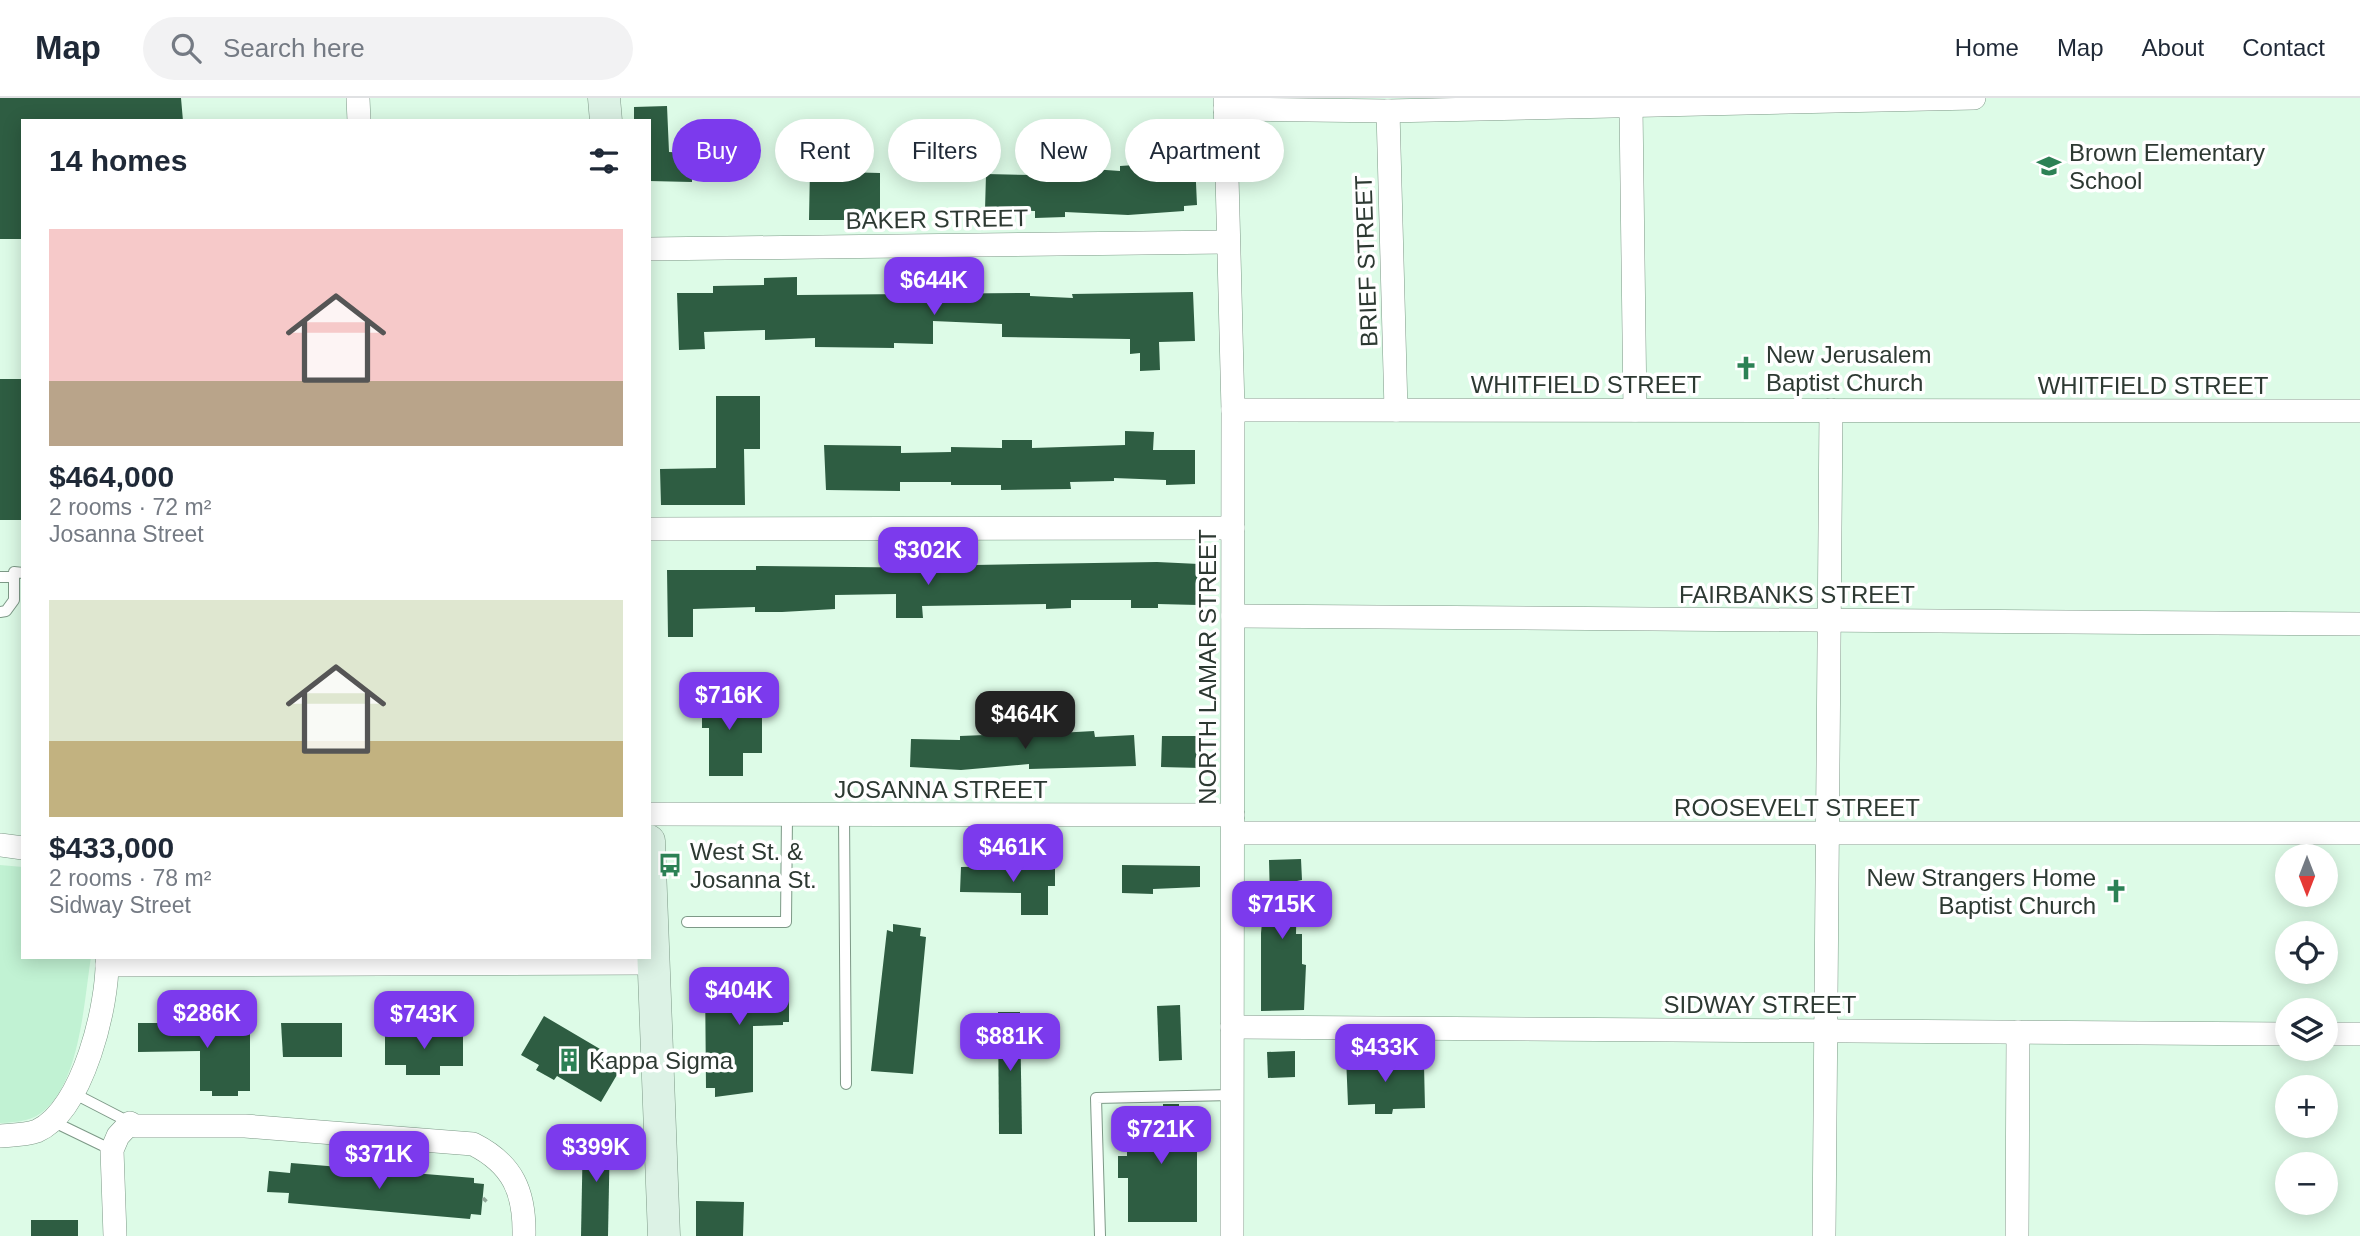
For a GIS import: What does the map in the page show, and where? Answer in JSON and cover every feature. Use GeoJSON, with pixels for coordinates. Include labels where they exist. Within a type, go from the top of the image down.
{"type":"FeatureCollection","features":[{"type":"Feature","properties":{"kind":"street"},"geometry":{"type":"LineString","coordinates":[[358,98],[359,119]]}},
{"type":"Feature","properties":{"kind":"street"},"geometry":{"type":"LineString","coordinates":[[604,98],[606,119]]}},
{"type":"Feature","properties":{"kind":"street"},"geometry":{"type":"LineString","coordinates":[[1225,104],[1388,111],[1974,98]]}},
{"type":"Feature","properties":{"kind":"street","name":"NORTH LAMAR STREET"},"geometry":{"type":"LineString","coordinates":[[1225,104],[1226,242],[1233,410],[1233,1236]]}},
{"type":"Feature","properties":{"kind":"street"},"geometry":{"type":"LineString","coordinates":[[1631,107],[1635,410]]}},
{"type":"Feature","properties":{"kind":"street","name":"BRIEF STREET"},"geometry":{"type":"LineString","coordinates":[[1388,111],[1396,410]]}},
{"type":"Feature","properties":{"kind":"street","name":"BAKER STREET"},"geometry":{"type":"LineString","coordinates":[[651,249],[1226,242]]}},
{"type":"Feature","properties":{"kind":"street","name":"WHITFIELD STREET"},"geometry":{"type":"LineString","coordinates":[[1233,410],[2360,411]]}},
{"type":"Feature","properties":{"kind":"street"},"geometry":{"type":"LineString","coordinates":[[1824,1236],[1831,410]]}},
{"type":"Feature","properties":{"kind":"street"},"geometry":{"type":"LineString","coordinates":[[651,529],[1233,528]]}},
{"type":"Feature","properties":{"kind":"street","name":"FAIRBANKS STREET"},"geometry":{"type":"LineString","coordinates":[[1233,616],[2360,624]]}},
{"type":"Feature","properties":{"kind":"street","name":"JOSANNA STREET"},"geometry":{"type":"LineString","coordinates":[[651,814],[844,815],[1233,824]]}},
{"type":"Feature","properties":{"kind":"street","name":"ROOSEVELT STREET"},"geometry":{"type":"LineString","coordinates":[[1233,824],[1827,833],[2360,833]]}},
{"type":"Feature","properties":{"kind":"street"},"geometry":{"type":"LineString","coordinates":[[0,845],[21,848]]}},
{"type":"Feature","properties":{"kind":"street"},"geometry":{"type":"LineString","coordinates":[[651,890],[664,1236]]}},
{"type":"Feature","properties":{"kind":"street"},"geometry":{"type":"LineString","coordinates":[[0,1136],[37,1131],[63,1108],[93,1037],[107,961],[654,963]]}},
{"type":"Feature","properties":{"kind":"street","name":"SIDWAY STREET"},"geometry":{"type":"LineString","coordinates":[[1233,1027],[2275,1034]]}},
{"type":"Feature","properties":{"kind":"street"},"geometry":{"type":"LineString","coordinates":[[2017,1236],[2018,1032]]}},
{"type":"Feature","properties":{"kind":"street"},"geometry":{"type":"LineString","coordinates":[[2338,1034],[2360,1034]]}},
{"type":"Feature","properties":{"kind":"street"},"geometry":{"type":"LineString","coordinates":[[115,1236],[113,1150],[118,1136],[130,1123],[135,1126],[245,1126],[473,1144],[495,1155],[507,1167],[520,1194],[524,1236]]}},
{"type":"Feature","properties":{"kind":"lane"},"geometry":{"type":"LineString","coordinates":[[0,577],[17,574],[14,600],[6,611],[0,612]]}},
{"type":"Feature","properties":{"kind":"lane"},"geometry":{"type":"LineString","coordinates":[[687,922],[786,922],[787,815]]}},
{"type":"Feature","properties":{"kind":"lane"},"geometry":{"type":"LineString","coordinates":[[844,815],[846,1084]]}},
{"type":"Feature","properties":{"kind":"lane"},"geometry":{"type":"LineString","coordinates":[[1100,1236],[1096,1098],[1233,1095]]}},
{"type":"Feature","properties":{"kind":"lane"},"geometry":{"type":"LineString","coordinates":[[63,1108],[117,1113],[135,1126]]}},
{"type":"Feature","properties":{"kind":"lane"},"geometry":{"type":"LineString","coordinates":[[63,1108],[113,1150]]}},
{"type":"Feature","properties":{"kind":"path"},"geometry":{"type":"LineString","coordinates":[[483,1198],[488,1203]]}},
{"type":"Feature","properties":{"kind":"green space"},"geometry":{"type":"Polygon","coordinates":[[[0,865],[21,867],[21,959],[91,959],[78,1041],[64,1083],[54,1100],[41,1113],[22,1121],[0,1123],[0,865]]]}},
{"type":"Feature","properties":{"kind":"building"},"geometry":{"type":"Polygon","coordinates":[[[0,98],[181,98],[183,119],[21,119],[21,239],[0,239],[0,98]]]}},
{"type":"Feature","properties":{"kind":"building"},"geometry":{"type":"Polygon","coordinates":[[[667,106],[672,182],[651,181],[651,119],[634,119],[634,107],[667,106]]]}},
{"type":"Feature","properties":{"kind":"building"},"geometry":{"type":"Polygon","coordinates":[[[1120,166],[1125,166],[1125,182],[1196,182],[1197,205],[1184,206],[1184,211],[1128,215],[1065,212],[1065,217],[1035,218],[1035,211],[985,210],[986,182],[1001,182],[1001,174],[1015,175],[1015,182],[1111,182],[1111,170],[1120,171],[1120,166]]]}},
{"type":"Feature","properties":{"kind":"building"},"geometry":{"type":"Polygon","coordinates":[[[874,173],[880,173],[880,220],[809,220],[810,182],[874,182],[874,173]]]}},
{"type":"Feature","properties":{"kind":"building"},"geometry":{"type":"Polygon","coordinates":[[[797,277],[797,295],[1030,293],[1030,296],[1073,298],[1072,294],[1193,292],[1195,341],[1159,342],[1160,370],[1140,371],[1140,353],[1130,354],[1130,339],[1002,337],[1002,324],[933,321],[933,344],[894,343],[894,348],[815,347],[815,338],[765,340],[765,330],[704,332],[705,349],[679,350],[677,293],[713,293],[713,286],[764,285],[764,278],[797,277]]]}},
{"type":"Feature","properties":{"kind":"building"},"geometry":{"type":"Polygon","coordinates":[[[0,379],[21,379],[21,520],[0,520],[0,379]]]}},
{"type":"Feature","properties":{"kind":"building"},"geometry":{"type":"Polygon","coordinates":[[[716,396],[760,396],[760,449],[744,449],[745,505],[661,505],[660,469],[716,468],[716,396]]]}},
{"type":"Feature","properties":{"kind":"building"},"geometry":{"type":"Polygon","coordinates":[[[1125,431],[1154,432],[1153,450],[1195,450],[1195,484],[1166,485],[1166,480],[1114,478],[1114,481],[1070,482],[1071,489],[1001,490],[1001,485],[900,482],[900,491],[826,490],[824,445],[901,446],[901,453],[951,452],[951,447],[1002,448],[1002,440],[1032,440],[1032,448],[1125,445],[1125,431]]]}},
{"type":"Feature","properties":{"kind":"building"},"geometry":{"type":"Polygon","coordinates":[[[974,562],[974,565],[1157,562],[1199,564],[1198,605],[1158,604],[1158,608],[1131,608],[1131,600],[1071,600],[1071,608],[1046,609],[1046,604],[922,606],[923,618],[896,618],[896,594],[835,595],[835,609],[755,612],[755,607],[693,609],[693,637],[668,637],[667,570],[756,570],[756,566],[944,568],[944,563],[974,562]]]}},
{"type":"Feature","properties":{"kind":"building"},"geometry":{"type":"Polygon","coordinates":[[[702,685],[729,685],[728,708],[762,708],[762,753],[743,753],[743,776],[709,776],[709,728],[702,728],[702,685]]]}},
{"type":"Feature","properties":{"kind":"building"},"geometry":{"type":"Polygon","coordinates":[[[1010,727],[1040,727],[1040,734],[1094,731],[1095,737],[1134,735],[1136,766],[1029,769],[1029,764],[961,770],[910,767],[911,739],[960,740],[960,736],[1010,734],[1010,727]]]}},
{"type":"Feature","properties":{"kind":"building"},"geometry":{"type":"Polygon","coordinates":[[[1162,736],[1202,736],[1201,768],[1161,767],[1162,736]]]}},
{"type":"Feature","properties":{"kind":"building"},"geometry":{"type":"Polygon","coordinates":[[[1301,859],[1302,880],[1297,881],[1296,934],[1302,934],[1302,964],[1306,965],[1304,1010],[1261,1011],[1261,933],[1264,900],[1270,900],[1269,860],[1301,859]]]}},
{"type":"Feature","properties":{"kind":"building"},"geometry":{"type":"Polygon","coordinates":[[[1055,865],[1055,886],[1048,886],[1048,915],[1021,915],[1021,893],[960,892],[961,867],[1055,865]]]}},
{"type":"Feature","properties":{"kind":"building"},"geometry":{"type":"Polygon","coordinates":[[[1122,865],[1200,866],[1200,887],[1153,889],[1153,894],[1122,893],[1122,865]]]}},
{"type":"Feature","properties":{"kind":"building"},"geometry":{"type":"Polygon","coordinates":[[[893,924],[921,928],[920,936],[926,937],[913,1074],[871,1071],[887,930],[893,932],[893,924]]]}},
{"type":"Feature","properties":{"kind":"building"},"geometry":{"type":"Polygon","coordinates":[[[705,976],[783,976],[783,996],[789,996],[789,1022],[783,1022],[783,1025],[753,1026],[753,1092],[715,1097],[715,1088],[706,1088],[705,976]]]}},
{"type":"Feature","properties":{"kind":"building"},"geometry":{"type":"Polygon","coordinates":[[[1180,1005],[1182,1060],[1159,1061],[1157,1006],[1180,1005]]]}},
{"type":"Feature","properties":{"kind":"building"},"geometry":{"type":"Polygon","coordinates":[[[998,1012],[1020,1012],[1022,1134],[999,1134],[998,1012]]]}},
{"type":"Feature","properties":{"kind":"building","name":"Kappa Sigma"},"geometry":{"type":"Polygon","coordinates":[[[544,1016],[600,1049],[597,1054],[621,1068],[601,1102],[557,1076],[554,1080],[536,1070],[539,1065],[521,1055],[544,1016]]]}},
{"type":"Feature","properties":{"kind":"building"},"geometry":{"type":"Polygon","coordinates":[[[200,1019],[250,1019],[250,1091],[238,1091],[238,1096],[212,1096],[212,1091],[200,1091],[200,1051],[138,1052],[138,1023],[200,1023],[200,1019]]]}},
{"type":"Feature","properties":{"kind":"building"},"geometry":{"type":"Polygon","coordinates":[[[281,1023],[342,1023],[342,1057],[283,1057],[281,1023]]]}},
{"type":"Feature","properties":{"kind":"building"},"geometry":{"type":"Polygon","coordinates":[[[463,1031],[463,1066],[440,1066],[440,1075],[406,1075],[406,1065],[385,1065],[385,1033],[463,1031]]]}},
{"type":"Feature","properties":{"kind":"building"},"geometry":{"type":"Polygon","coordinates":[[[1295,1051],[1295,1077],[1268,1078],[1267,1052],[1295,1051]]]}},
{"type":"Feature","properties":{"kind":"building"},"geometry":{"type":"Polygon","coordinates":[[[1346,1056],[1393,1058],[1393,1065],[1424,1065],[1425,1108],[1393,1109],[1392,1114],[1375,1114],[1375,1104],[1348,1105],[1346,1056]]]}},
{"type":"Feature","properties":{"kind":"building"},"geometry":{"type":"Polygon","coordinates":[[[1163,1104],[1179,1104],[1179,1113],[1197,1113],[1197,1222],[1128,1222],[1128,1178],[1118,1178],[1118,1156],[1127,1156],[1127,1113],[1163,1113],[1163,1104]]]}},
{"type":"Feature","properties":{"kind":"building"},"geometry":{"type":"Polygon","coordinates":[[[583,1132],[610,1132],[608,1236],[581,1236],[583,1132]]]}},
{"type":"Feature","properties":{"kind":"building"},"geometry":{"type":"Polygon","coordinates":[[[291,1163],[474,1178],[474,1183],[484,1184],[481,1215],[471,1214],[470,1219],[288,1203],[289,1193],[267,1192],[269,1171],[290,1173],[291,1163]]]}},
{"type":"Feature","properties":{"kind":"building"},"geometry":{"type":"Polygon","coordinates":[[[696,1201],[744,1202],[743,1236],[696,1236],[696,1201]]]}},
{"type":"Feature","properties":{"kind":"building"},"geometry":{"type":"Polygon","coordinates":[[[31,1220],[78,1220],[78,1236],[31,1236],[31,1220]]]}},
{"type":"Feature","properties":{"kind":"place","name":"Brown Elementary School"},"geometry":{"type":"Point","coordinates":[2049,166]}},
{"type":"Feature","properties":{"kind":"place","name":"New Jerusalem Baptist Church"},"geometry":{"type":"Point","coordinates":[1746,368]}},
{"type":"Feature","properties":{"kind":"place","name":"West St. & Josanna St."},"geometry":{"type":"Point","coordinates":[670,865]}},
{"type":"Feature","properties":{"kind":"place","name":"New Strangers Home Baptist Church"},"geometry":{"type":"Point","coordinates":[2116,891]}},
{"type":"Feature","properties":{"kind":"place","name":"Kappa Sigma"},"geometry":{"type":"Point","coordinates":[569,1060]}}]}
